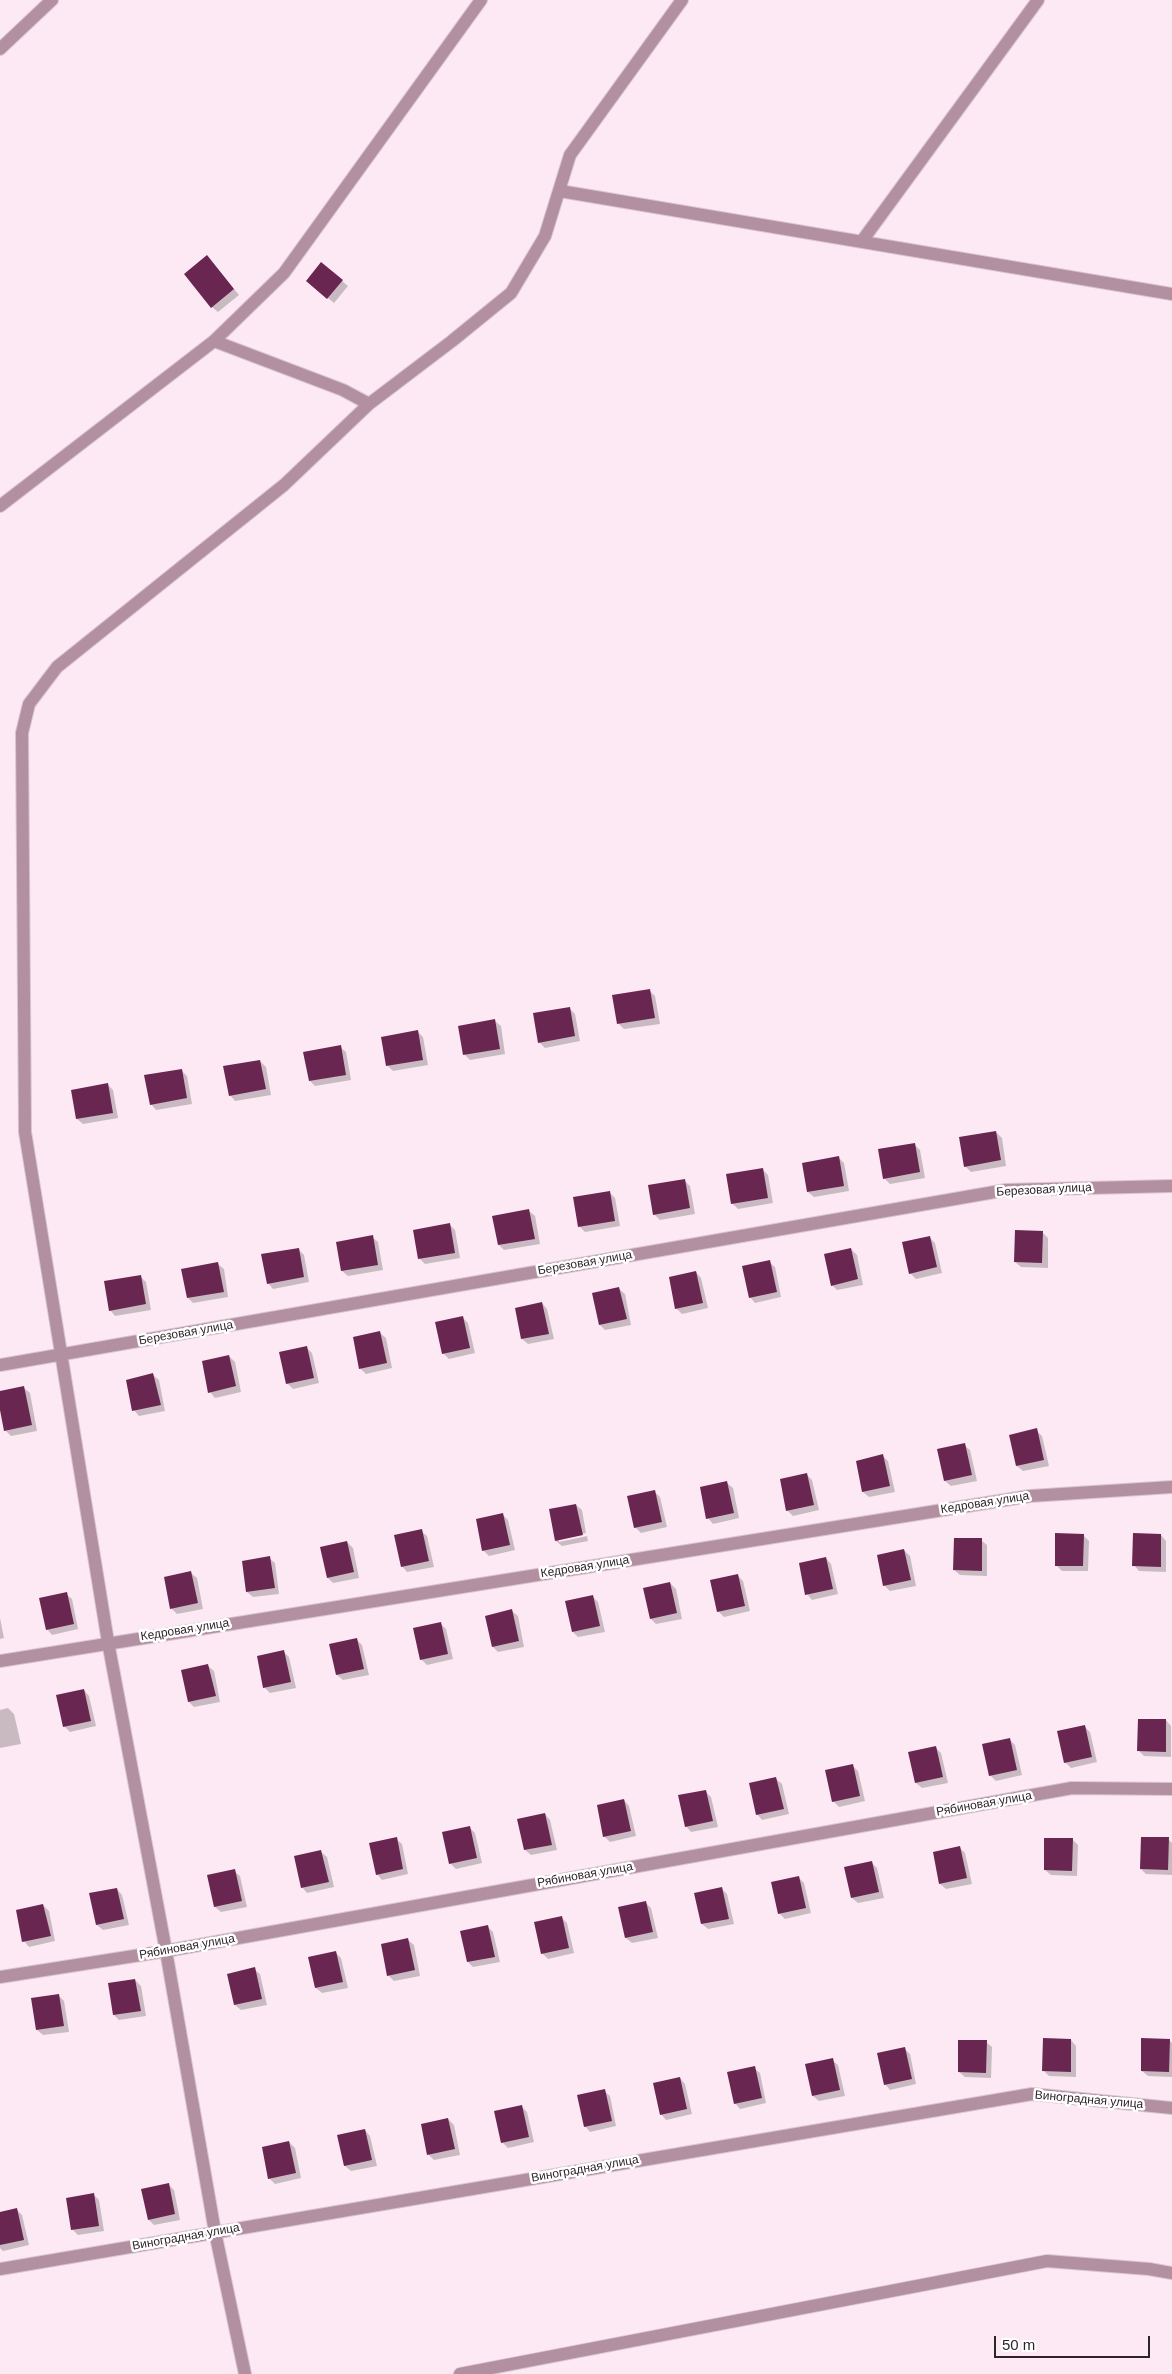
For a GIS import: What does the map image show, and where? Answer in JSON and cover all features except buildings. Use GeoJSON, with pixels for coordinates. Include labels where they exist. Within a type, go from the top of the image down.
{"type":"FeatureCollection","features":[{"type":"Feature","properties":{"kind":"street"},"geometry":{"type":"LineString","coordinates":[[0,49],[52,0]]}},
{"type":"Feature","properties":{"kind":"street"},"geometry":{"type":"LineString","coordinates":[[0,506],[214,341],[284,273],[481,0]]}},
{"type":"Feature","properties":{"kind":"street"},"geometry":{"type":"LineString","coordinates":[[245,2374],[215,2232],[166,1951],[108,1642],[25,1132],[22,733],[29,704],[57,667],[284,485],[368,404],[468,329],[511,293],[545,236],[570,155],[682,0]]}},
{"type":"Feature","properties":{"kind":"street"},"geometry":{"type":"LineString","coordinates":[[862,242],[1038,0]]}},
{"type":"Feature","properties":{"kind":"street"},"geometry":{"type":"LineString","coordinates":[[560,191],[1172,294]]}},
{"type":"Feature","properties":{"kind":"street"},"geometry":{"type":"LineString","coordinates":[[214,341],[343,390],[368,404]]}},
{"type":"Feature","properties":{"kind":"street","name":"Березовая улица"},"geometry":{"type":"LineString","coordinates":[[0,1365],[1006,1190],[1172,1186]]}},
{"type":"Feature","properties":{"kind":"street","name":"Кедровая улица"},"geometry":{"type":"LineString","coordinates":[[0,1661],[108,1642],[1030,1496],[1172,1487]]}},
{"type":"Feature","properties":{"kind":"street","name":"Рябиновая улица"},"geometry":{"type":"LineString","coordinates":[[0,1977],[166,1951],[1072,1788],[1172,1789]]}},
{"type":"Feature","properties":{"kind":"street","name":"Виноградная улица"},"geometry":{"type":"LineString","coordinates":[[0,2269],[1032,2094],[1172,2108]]}},
{"type":"Feature","properties":{"kind":"street"},"geometry":{"type":"LineString","coordinates":[[460,2374],[1048,2261],[1149,2269],[1172,2274]]}}]}
